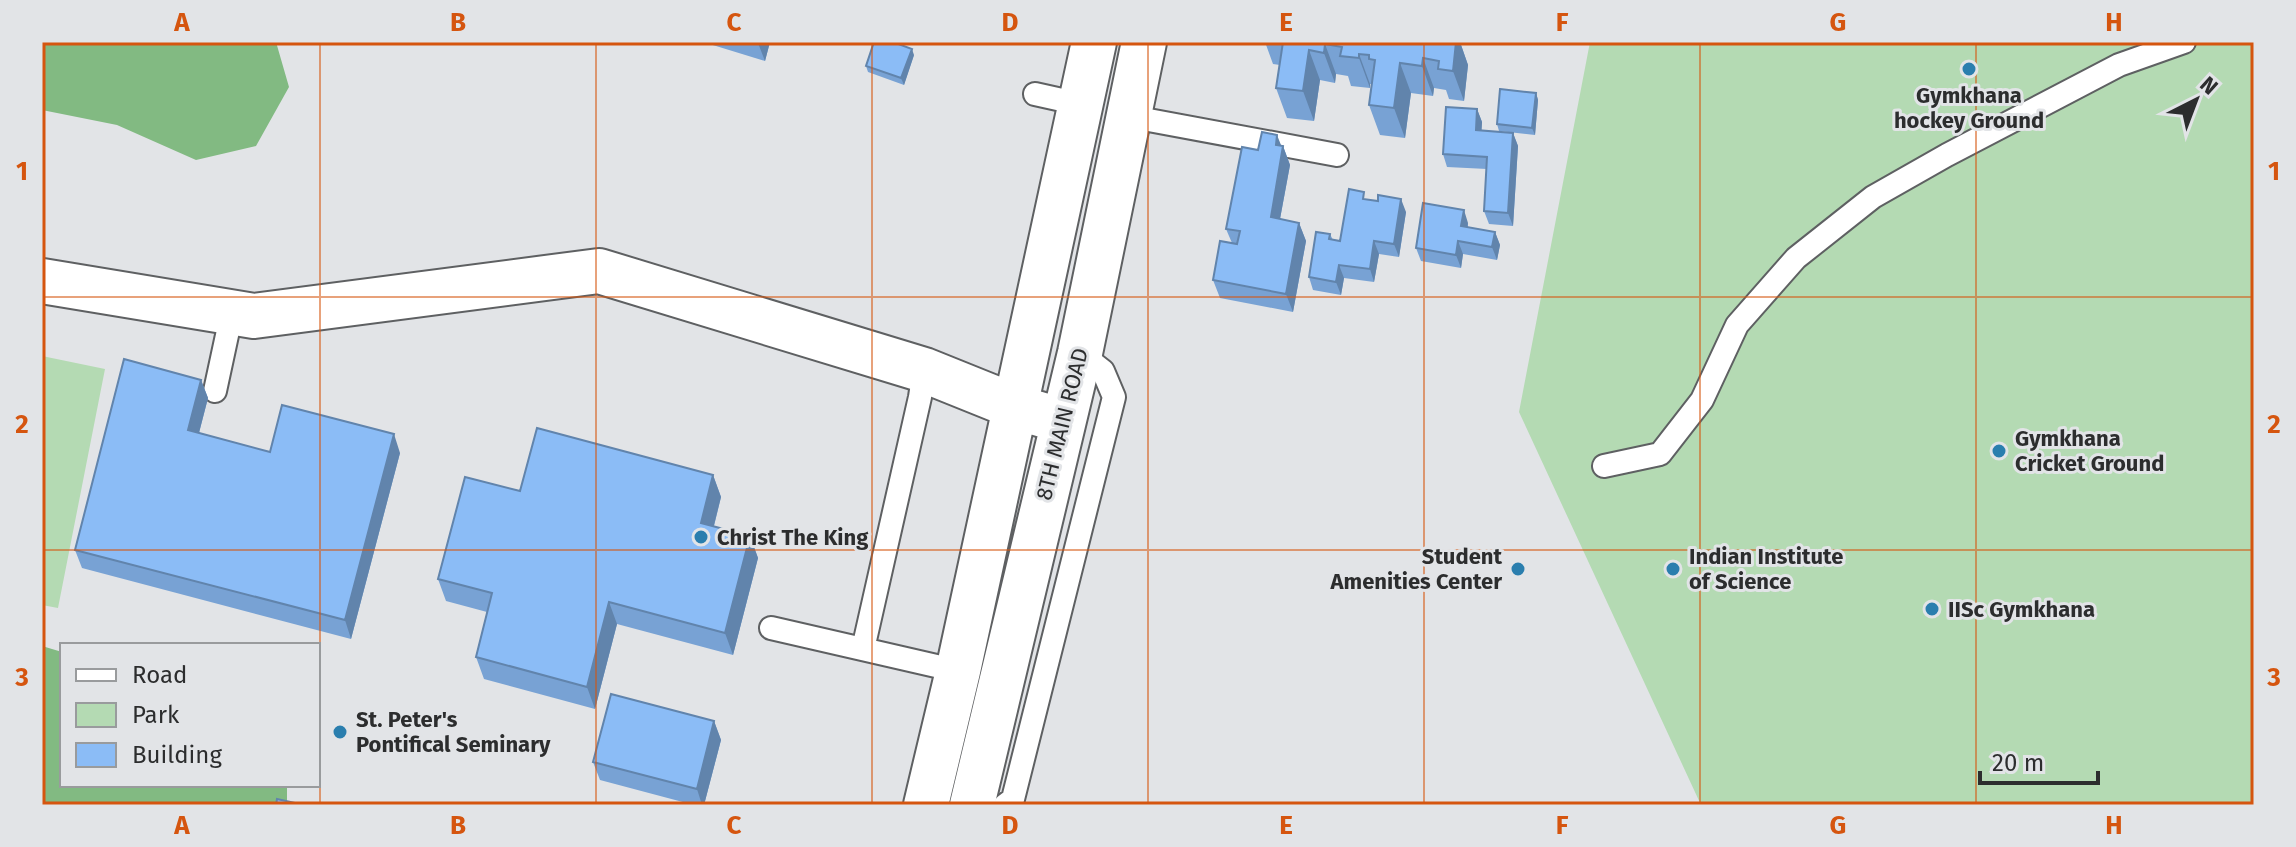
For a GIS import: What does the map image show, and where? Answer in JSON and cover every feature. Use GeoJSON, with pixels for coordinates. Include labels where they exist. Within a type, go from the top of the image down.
{"type":"FeatureCollection","features":[{"type":"Feature","properties":{"kind":"main road","name":"8TH MAIN ROAD"},"geometry":{"type":"LineString","coordinates":[[926,805],[958,671],[1094,42]]}},
{"type":"Feature","properties":{"kind":"main road","name":"8TH MAIN ROAD"},"geometry":{"type":"LineString","coordinates":[[972,805],[1080,353],[1144,42]]}},
{"type":"Feature","properties":{"kind":"main road"},"geometry":{"type":"LineString","coordinates":[[1080,104],[1127,116]]}},
{"type":"Feature","properties":{"kind":"main road"},"geometry":{"type":"LineString","coordinates":[[42,281],[254,316],[599,271],[924,370],[1016,407],[1063,421]]}},
{"type":"Feature","properties":{"kind":"lane"},"geometry":{"type":"LineString","coordinates":[[1604,466],[1660,454],[1702,400],[1737,325],[1796,258],[1873,197],[2119,65],[2184,42]]}},
{"type":"Feature","properties":{"kind":"lane"},"geometry":{"type":"LineString","coordinates":[[1035,94],[1080,104]]}},
{"type":"Feature","properties":{"kind":"lane"},"geometry":{"type":"LineString","coordinates":[[1127,116],[1337,155]]}},
{"type":"Feature","properties":{"kind":"lane"},"geometry":{"type":"LineString","coordinates":[[215,391],[232,312]]}},
{"type":"Feature","properties":{"kind":"lane"},"geometry":{"type":"LineString","coordinates":[[1005,805],[1013,799],[1114,397],[1103,371],[1080,353]]}},
{"type":"Feature","properties":{"kind":"lane"},"geometry":{"type":"LineString","coordinates":[[863,649],[924,370]]}},
{"type":"Feature","properties":{"kind":"lane"},"geometry":{"type":"LineString","coordinates":[[771,628],[958,671]]}},
{"type":"Feature","properties":{"kind":"green space"},"geometry":{"type":"Polygon","coordinates":[[[42,42],[276,42],[289,87],[256,146],[196,160],[117,125],[42,110],[42,42]]]}},
{"type":"Feature","properties":{"kind":"green space","name":"IISc Gymkhana"},"geometry":{"type":"Polygon","coordinates":[[[1590,42],[2254,42],[2254,805],[1701,805],[1519,412],[1590,42]]]}},
{"type":"Feature","properties":{"kind":"green space"},"geometry":{"type":"Polygon","coordinates":[[[42,356],[105,369],[58,608],[42,605],[42,356]]]}},
{"type":"Feature","properties":{"kind":"green space"},"geometry":{"type":"Polygon","coordinates":[[[42,646],[60,651],[60,787],[287,787],[287,805],[42,805],[42,646]]]}},
{"type":"Feature","properties":{"kind":"building"},"geometry":{"type":"Polygon","coordinates":[[[874,42],[893,42],[912,49],[901,78],[866,66],[874,42]]]}},
{"type":"Feature","properties":{"kind":"building"},"geometry":{"type":"Polygon","coordinates":[[[1283,42],[1456,42],[1453,71],[1438,69],[1439,61],[1423,58],[1422,66],[1400,63],[1394,108],[1369,105],[1375,60],[1369,59],[1369,55],[1359,54],[1359,58],[1340,56],[1342,47],[1325,44],[1324,53],[1309,50],[1303,91],[1276,88],[1283,42]]]}},
{"type":"Feature","properties":{"kind":"building"},"geometry":{"type":"Polygon","coordinates":[[[1500,89],[1536,93],[1532,128],[1497,124],[1500,89]]]}},
{"type":"Feature","properties":{"kind":"building"},"geometry":{"type":"Polygon","coordinates":[[[1446,107],[1477,109],[1476,130],[1513,133],[1508,213],[1484,211],[1487,157],[1443,154],[1446,107]]]}},
{"type":"Feature","properties":{"kind":"building"},"geometry":{"type":"Polygon","coordinates":[[[1262,132],[1277,135],[1276,145],[1283,146],[1271,217],[1299,223],[1286,294],[1213,280],[1220,241],[1237,244],[1240,231],[1226,229],[1242,147],[1258,150],[1262,132]]]}},
{"type":"Feature","properties":{"kind":"building"},"geometry":{"type":"Polygon","coordinates":[[[1349,189],[1364,192],[1363,199],[1378,201],[1378,195],[1401,199],[1394,244],[1374,241],[1370,269],[1339,265],[1336,282],[1309,277],[1316,232],[1330,234],[1329,239],[1340,241],[1349,189]]]}},
{"type":"Feature","properties":{"kind":"building"},"geometry":{"type":"Polygon","coordinates":[[[1423,203],[1464,210],[1461,226],[1495,232],[1492,247],[1458,241],[1456,255],[1416,248],[1423,203]]]}},
{"type":"Feature","properties":{"kind":"building"},"geometry":{"type":"Polygon","coordinates":[[[124,359],[201,380],[188,430],[270,452],[282,405],[394,434],[345,620],[75,550],[124,359]]]}},
{"type":"Feature","properties":{"kind":"building"},"geometry":{"type":"Polygon","coordinates":[[[537,428],[713,475],[701,523],[750,536],[725,633],[609,602],[587,687],[476,657],[492,593],[438,579],[465,477],[520,491],[537,428]]]}},
{"type":"Feature","properties":{"kind":"building"},"geometry":{"type":"Polygon","coordinates":[[[611,694],[714,721],[697,789],[593,762],[611,694]]]}},
{"type":"Feature","properties":{"kind":"building"},"geometry":{"type":"Polygon","coordinates":[[[277,799],[304,805],[276,805],[277,799]]]}},
{"type":"Feature","properties":{"kind":"place","name":"Gymkhana hockey Ground"},"geometry":{"type":"Point","coordinates":[1969,69]}},
{"type":"Feature","properties":{"kind":"place","name":"Gymkhana Cricket Ground"},"geometry":{"type":"Point","coordinates":[1999,451]}},
{"type":"Feature","properties":{"kind":"place","name":"Christ The King"},"geometry":{"type":"Point","coordinates":[701,537]}},
{"type":"Feature","properties":{"kind":"place","name":"Student Amenities Center"},"geometry":{"type":"Point","coordinates":[1518,569]}},
{"type":"Feature","properties":{"kind":"place","name":"Indian Institute of Science"},"geometry":{"type":"Point","coordinates":[1673,569]}},
{"type":"Feature","properties":{"kind":"place","name":"IISc Gymkhana"},"geometry":{"type":"Point","coordinates":[1932,609]}},
{"type":"Feature","properties":{"kind":"place","name":"St. Peter's Pontifical Seminary"},"geometry":{"type":"Point","coordinates":[340,732]}}]}
